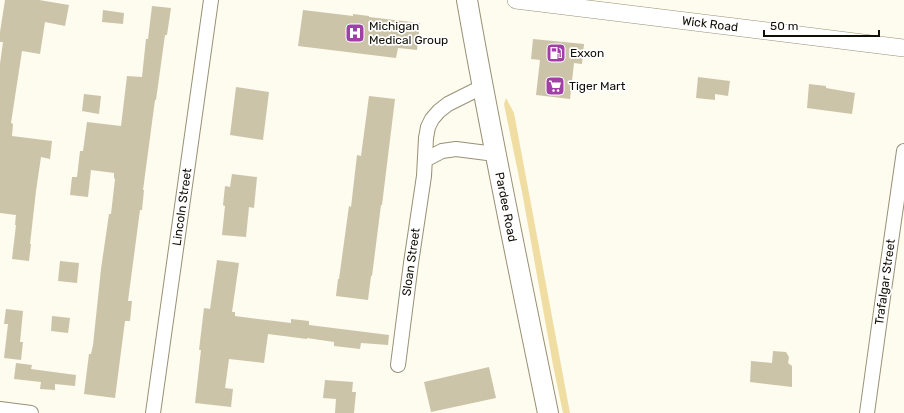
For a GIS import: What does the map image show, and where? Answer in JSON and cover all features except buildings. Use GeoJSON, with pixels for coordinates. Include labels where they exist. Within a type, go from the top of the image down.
{"type":"FeatureCollection","features":[{"type":"Feature","properties":{"kind":"main road","name":"Pardee Road"},"geometry":{"type":"LineString","coordinates":[[467,0],[495,154],[548,413]]}},
{"type":"Feature","properties":{"kind":"street","name":"Lincoln Street"},"geometry":{"type":"LineString","coordinates":[[153,413],[211,0]]}},
{"type":"Feature","properties":{"kind":"street","name":"Wick Road"},"geometry":{"type":"LineString","coordinates":[[516,0],[904,48]]}},
{"type":"Feature","properties":{"kind":"street","name":"Sloan Street"},"geometry":{"type":"LineString","coordinates":[[398,365],[424,176],[428,127],[432,119],[448,104],[482,87]]}},
{"type":"Feature","properties":{"kind":"street"},"geometry":{"type":"LineString","coordinates":[[425,160],[442,151],[456,149],[495,154]]}},
{"type":"Feature","properties":{"kind":"street","name":"Trafalgar Street"},"geometry":{"type":"LineString","coordinates":[[867,413],[904,151]]}},
{"type":"Feature","properties":{"kind":"street"},"geometry":{"type":"LineString","coordinates":[[0,409],[31,413]]}},
{"type":"Feature","properties":{"kind":"shaded area"},"geometry":{"type":"Polygon","coordinates":[[[506,98],[514,113],[570,413],[563,413],[553,365],[523,197],[504,104],[506,98]]]}},
{"type":"Feature","properties":{"kind":"place","name":"Michigan Medical Group"},"geometry":{"type":"Point","coordinates":[355,33]}},
{"type":"Feature","properties":{"kind":"place","name":"Exxon"},"geometry":{"type":"Point","coordinates":[556,53]}},
{"type":"Feature","properties":{"kind":"place","name":"Tiger Mart"},"geometry":{"type":"Point","coordinates":[555,86]}}]}
